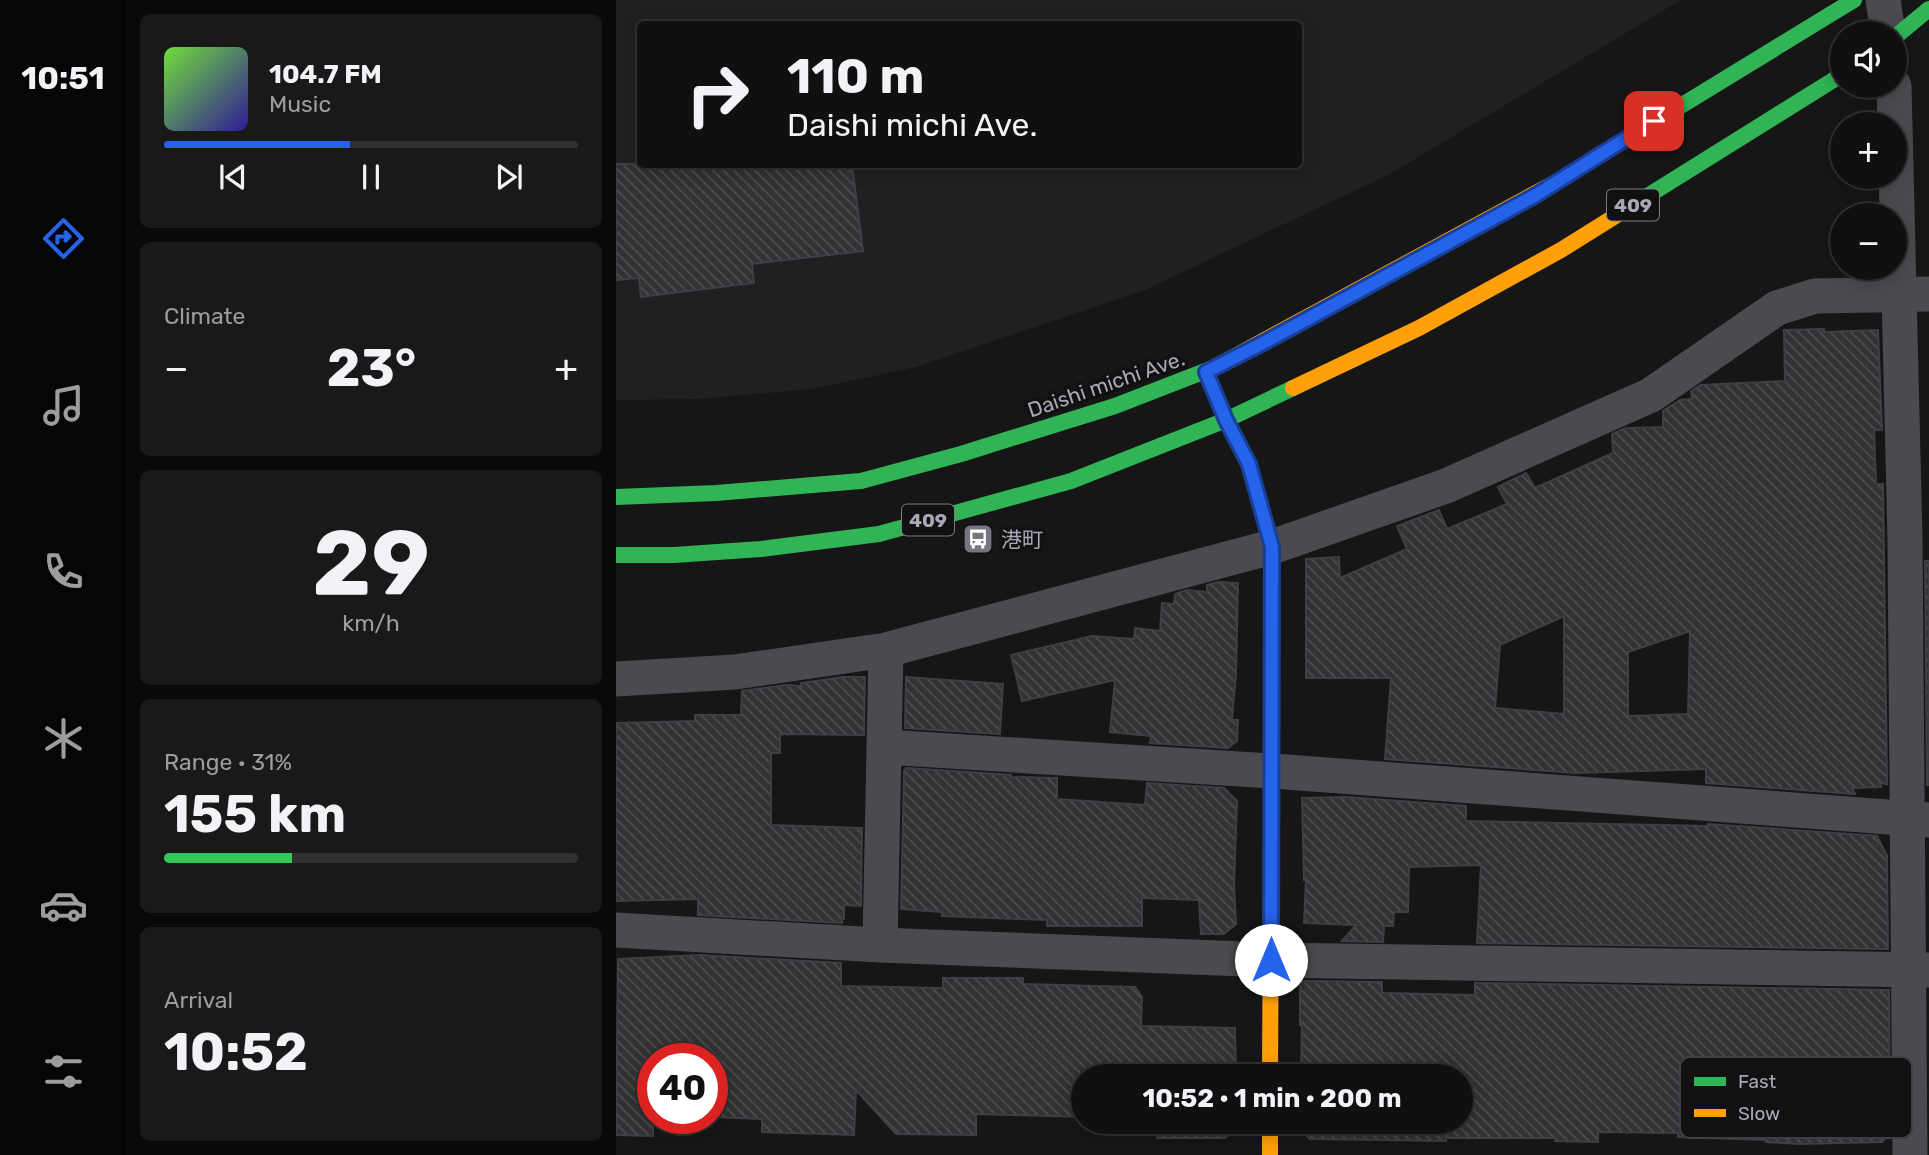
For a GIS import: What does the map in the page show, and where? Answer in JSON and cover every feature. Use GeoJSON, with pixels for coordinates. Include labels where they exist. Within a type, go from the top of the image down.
{"type":"FeatureCollection","features":[{"type":"Feature","properties":{"kind":"main road","name":"Daishi michi Ave."},"geometry":{"type":"LineString","coordinates":[[616,497],[716,493],[862,481],[961,454],[1115,406],[1206,372],[1536,195],[1854,0]]}},
{"type":"Feature","properties":{"kind":"main road"},"geometry":{"type":"LineString","coordinates":[[1907,27],[1929,9]]}},
{"type":"Feature","properties":{"kind":"main road","name":"409"},"geometry":{"type":"LineString","coordinates":[[616,555],[674,555],[761,549],[878,534],[1071,481],[1226,420],[1419,328],[1561,250],[1830,82]]}},
{"type":"Feature","properties":{"kind":"main road"},"geometry":{"type":"LineString","coordinates":[[1206,372],[1226,420],[1249,464],[1272,547],[1270,1064]]}},
{"type":"Feature","properties":{"kind":"main road"},"geometry":{"type":"LineString","coordinates":[[1270,1134],[1270,1155]]}},
{"type":"Feature","properties":{"kind":"street"},"geometry":{"type":"LineString","coordinates":[[1883,0],[1886,21]]}},
{"type":"Feature","properties":{"kind":"street"},"geometry":{"type":"LineString","coordinates":[[1895,98],[1914,294],[1918,969],[1912,1108]]}},
{"type":"Feature","properties":{"kind":"street"},"geometry":{"type":"LineString","coordinates":[[616,679],[735,672],[886,650],[1272,547],[1446,486],[1651,395],[1777,308],[1815,296],[1914,294]]}},
{"type":"Feature","properties":{"kind":"street"},"geometry":{"type":"LineString","coordinates":[[880,946],[886,650]]}},
{"type":"Feature","properties":{"kind":"street"},"geometry":{"type":"LineString","coordinates":[[885,747],[1273,771],[1918,820]]}},
{"type":"Feature","properties":{"kind":"street"},"geometry":{"type":"LineString","coordinates":[[616,930],[880,946],[1271,960],[1918,969]]}},
{"type":"Feature","properties":{"kind":"shaded area"},"geometry":{"type":"Polygon","coordinates":[[[616,0],[1681,0],[1390,174],[1145,290],[916,367],[813,389],[697,399],[616,400],[616,0]]]}},
{"type":"Feature","properties":{"kind":"building"},"geometry":{"type":"Polygon","coordinates":[[[616,164],[637,164],[637,168],[853,168],[863,251],[752,264],[754,283],[641,297],[639,278],[616,280],[616,164]]]}},
{"type":"Feature","properties":{"kind":"building"},"geometry":{"type":"Polygon","coordinates":[[[1784,330],[1878,330],[1882,430],[1874,430],[1876,484],[1883,484],[1887,784],[1880,783],[1881,787],[1852,788],[1855,794],[1706,783],[1706,769],[1576,773],[1385,759],[1391,678],[1306,678],[1306,559],[1339,557],[1340,578],[1407,549],[1397,526],[1439,510],[1447,529],[1507,504],[1498,487],[1526,473],[1535,488],[1613,453],[1612,434],[1626,428],[1663,427],[1663,411],[1680,400],[1692,399],[1691,391],[1701,385],[1785,381],[1784,330]],[[1564,616],[1500,645],[1495,708],[1564,714],[1564,616]],[[1690,631],[1628,652],[1628,716],[1688,714],[1690,631]]]}},
{"type":"Feature","properties":{"kind":"building"},"geometry":{"type":"Polygon","coordinates":[[[1925,561],[1929,561],[1929,785],[1927,785],[1925,561]]]}},
{"type":"Feature","properties":{"kind":"building"},"geometry":{"type":"Polygon","coordinates":[[[1218,582],[1238,583],[1232,720],[1238,720],[1237,741],[1228,748],[1150,743],[1151,736],[1110,732],[1115,680],[1022,701],[1011,655],[1092,636],[1134,639],[1135,628],[1160,631],[1162,603],[1174,604],[1175,594],[1187,590],[1207,592],[1207,585],[1218,582]]]}},
{"type":"Feature","properties":{"kind":"building"},"geometry":{"type":"Polygon","coordinates":[[[865,677],[864,735],[780,734],[780,753],[771,753],[771,825],[862,828],[861,906],[844,905],[842,923],[698,915],[698,899],[616,901],[616,723],[695,721],[695,715],[741,715],[742,691],[787,685],[801,686],[801,683],[865,677]]]}},
{"type":"Feature","properties":{"kind":"building"},"geometry":{"type":"Polygon","coordinates":[[[906,677],[1003,684],[1000,734],[905,728],[906,677]]]}},
{"type":"Feature","properties":{"kind":"building"},"geometry":{"type":"Polygon","coordinates":[[[906,768],[1057,778],[1057,799],[1145,805],[1147,783],[1224,788],[1237,801],[1234,885],[1236,924],[1224,934],[1201,934],[1199,900],[1142,898],[1142,926],[1047,926],[1047,920],[942,916],[942,912],[901,909],[906,768]]]}},
{"type":"Feature","properties":{"kind":"building"},"geometry":{"type":"Polygon","coordinates":[[[1347,797],[1466,806],[1466,821],[1708,824],[1877,836],[1887,856],[1888,949],[1477,943],[1481,865],[1409,867],[1408,912],[1394,912],[1393,926],[1384,926],[1383,942],[1342,941],[1356,925],[1304,923],[1306,880],[1302,798],[1347,797]]]}},
{"type":"Feature","properties":{"kind":"building"},"geometry":{"type":"Polygon","coordinates":[[[700,955],[841,963],[841,986],[943,988],[943,978],[1023,978],[1023,984],[1135,987],[1142,997],[1141,1026],[1235,1028],[1236,1064],[1071,1064],[1071,1117],[976,1114],[976,1135],[896,1134],[856,1090],[854,1135],[762,1132],[762,1119],[728,1118],[728,1043],[637,1043],[637,1134],[653,1136],[616,1135],[618,959],[700,955]]]}},
{"type":"Feature","properties":{"kind":"building"},"geometry":{"type":"Polygon","coordinates":[[[1304,981],[1382,982],[1382,993],[1475,995],[1475,983],[1889,990],[1889,1057],[1680,1057],[1680,1137],[1678,1133],[1598,1132],[1598,1142],[1555,1141],[1556,1138],[1446,1138],[1446,1141],[1310,1139],[1305,1134],[1473,1134],[1473,1064],[1301,1064],[1300,985],[1304,981]]]}},
{"type":"Feature","properties":{"kind":"building"},"geometry":{"type":"Polygon","coordinates":[[[1157,1134],[1229,1134],[1225,1138],[1157,1138],[1157,1134]]]}},
{"type":"Feature","properties":{"kind":"building"},"geometry":{"type":"Polygon","coordinates":[[[1707,1138],[1886,1138],[1882,1142],[1766,1142],[1707,1138]]]}},
{"type":"Feature","properties":{"kind":"traffic: fast"},"geometry":{"type":"LineString","coordinates":[[1558,181],[1854,0]]}},
{"type":"Feature","properties":{"kind":"traffic: fast"},"geometry":{"type":"LineString","coordinates":[[1907,27],[1929,9]]}},
{"type":"Feature","properties":{"kind":"traffic: fast"},"geometry":{"type":"LineString","coordinates":[[1625,210],[1830,82]]}},
{"type":"Feature","properties":{"kind":"traffic: fast"},"geometry":{"type":"LineString","coordinates":[[616,497],[716,493],[861,481],[961,454],[1115,406],[1213,368]]}},
{"type":"Feature","properties":{"kind":"traffic: fast"},"geometry":{"type":"LineString","coordinates":[[1206,372],[1249,465],[1272,547],[1271,883]]}},
{"type":"Feature","properties":{"kind":"traffic: fast"},"geometry":{"type":"LineString","coordinates":[[616,555],[674,555],[761,549],[879,534],[1071,481],[1226,420],[1293,388]]}},
{"type":"Feature","properties":{"kind":"traffic: slow"},"geometry":{"type":"LineString","coordinates":[[1213,368],[1558,181]]}},
{"type":"Feature","properties":{"kind":"traffic: slow"},"geometry":{"type":"LineString","coordinates":[[1293,388],[1419,328],[1561,250],[1625,210]]}},
{"type":"Feature","properties":{"kind":"traffic: slow"},"geometry":{"type":"LineString","coordinates":[[1270,1064],[1271,883]]}},
{"type":"Feature","properties":{"kind":"traffic: slow"},"geometry":{"type":"LineString","coordinates":[[1270,1134],[1270,1155]]}},
{"type":"Feature","properties":{"kind":"place","name":"港町"},"geometry":{"type":"Point","coordinates":[978,539]}},
{"type":"Feature","properties":{"kind":"route"},"geometry":{"type":"LineString","coordinates":[[1271,960],[1272,547],[1249,464],[1226,420],[1206,372],[1536,195],[1654,121]]}}]}
